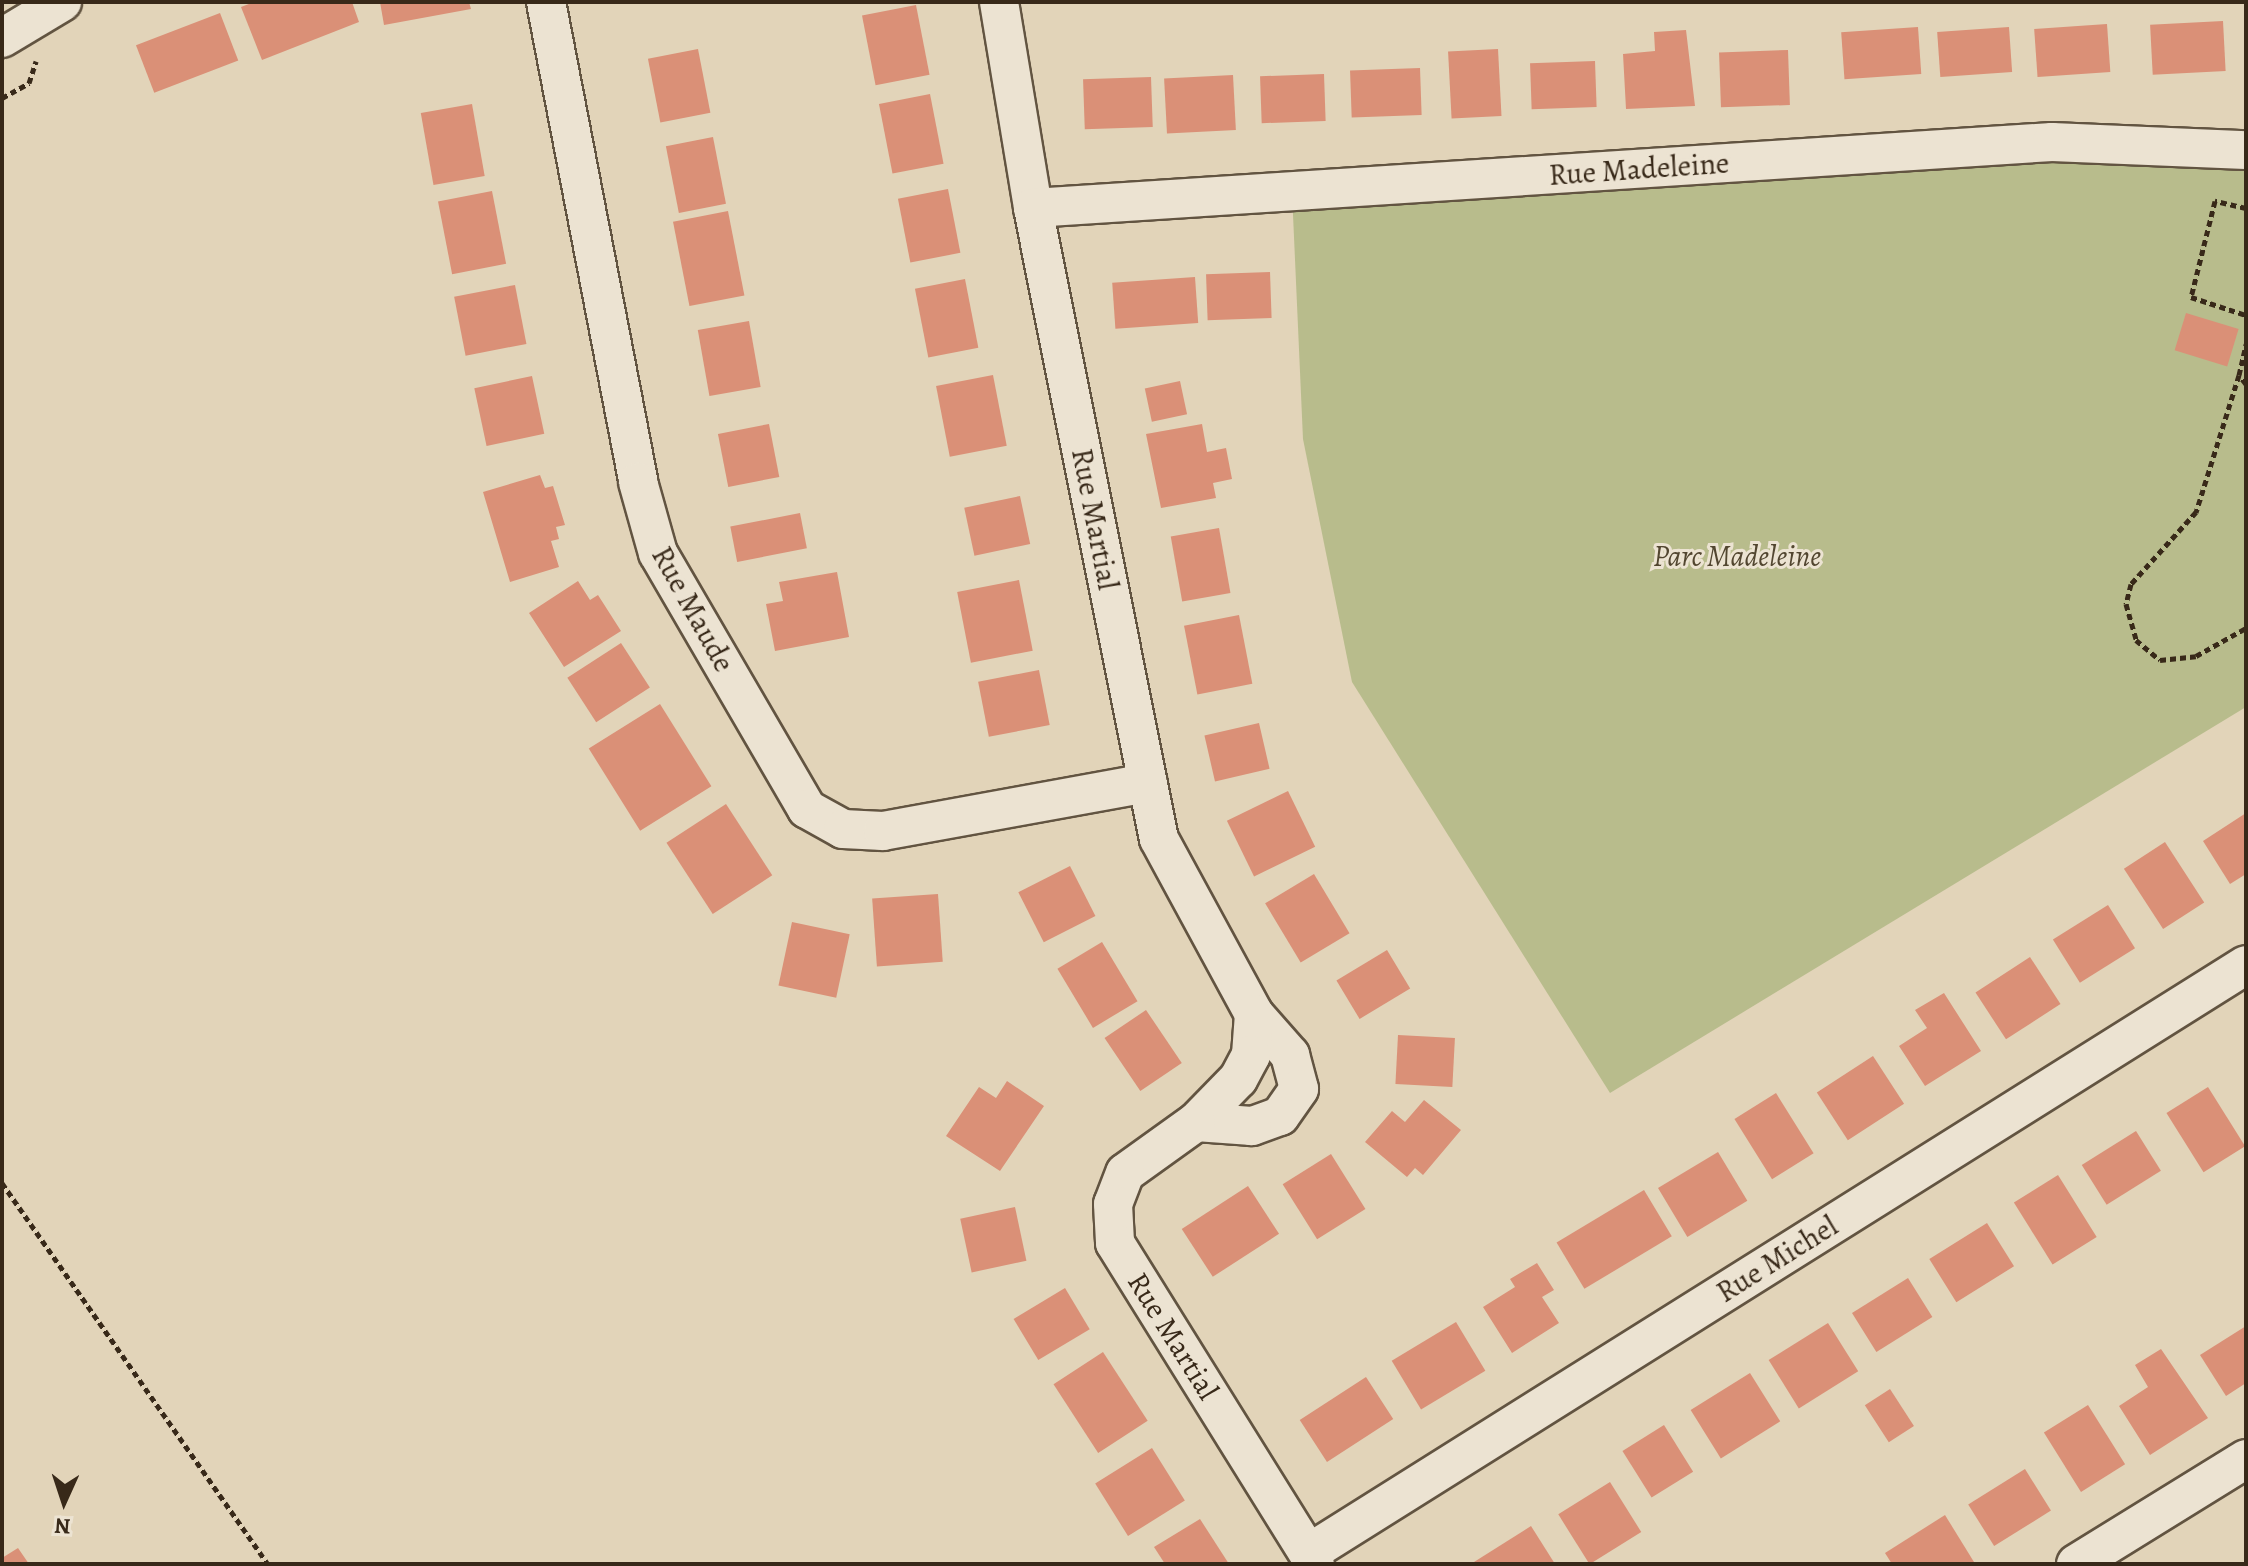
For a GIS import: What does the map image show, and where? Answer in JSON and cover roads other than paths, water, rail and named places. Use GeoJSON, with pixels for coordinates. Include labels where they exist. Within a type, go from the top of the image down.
{"type":"FeatureCollection","features":[{"type":"Feature","properties":{"kind":"street","name":"Rue Maude"},"geometry":{"type":"LineString","coordinates":[[546,2],[638,482],[658,553],[807,809],[843,829],[883,831],[1148,783]]}},
{"type":"Feature","properties":{"kind":"street","name":"Rue Martial"},"geometry":{"type":"LineString","coordinates":[[999,2],[1033,208],[1159,839],[1254,1014],[1290,1055],[1299,1089],[1280,1116],[1252,1126],[1196,1122]]}},
{"type":"Feature","properties":{"kind":"street"},"geometry":{"type":"LineString","coordinates":[[2,38],[59,3]]}},
{"type":"Feature","properties":{"kind":"street","name":"Rue Madeleine"},"geometry":{"type":"LineString","coordinates":[[1033,208],[2052,142],[2246,150]]}},
{"type":"Feature","properties":{"kind":"street","name":"Rue Michel"},"geometry":{"type":"LineString","coordinates":[[1312,1558],[2246,965]]}},
{"type":"Feature","properties":{"kind":"street","name":"Rue Martial"},"geometry":{"type":"LineString","coordinates":[[1254,1014],[1251,1055],[1238,1079],[1196,1122],[1125,1173],[1113,1204],[1115,1243],[1312,1558]]}},
{"type":"Feature","properties":{"kind":"street"},"geometry":{"type":"LineString","coordinates":[[2076,1564],[2246,1459]]}},
{"type":"Feature","properties":{"kind":"park label","name":"Parc Madeleine"},"geometry":{"type":"Point","coordinates":[1737,556]}}]}
